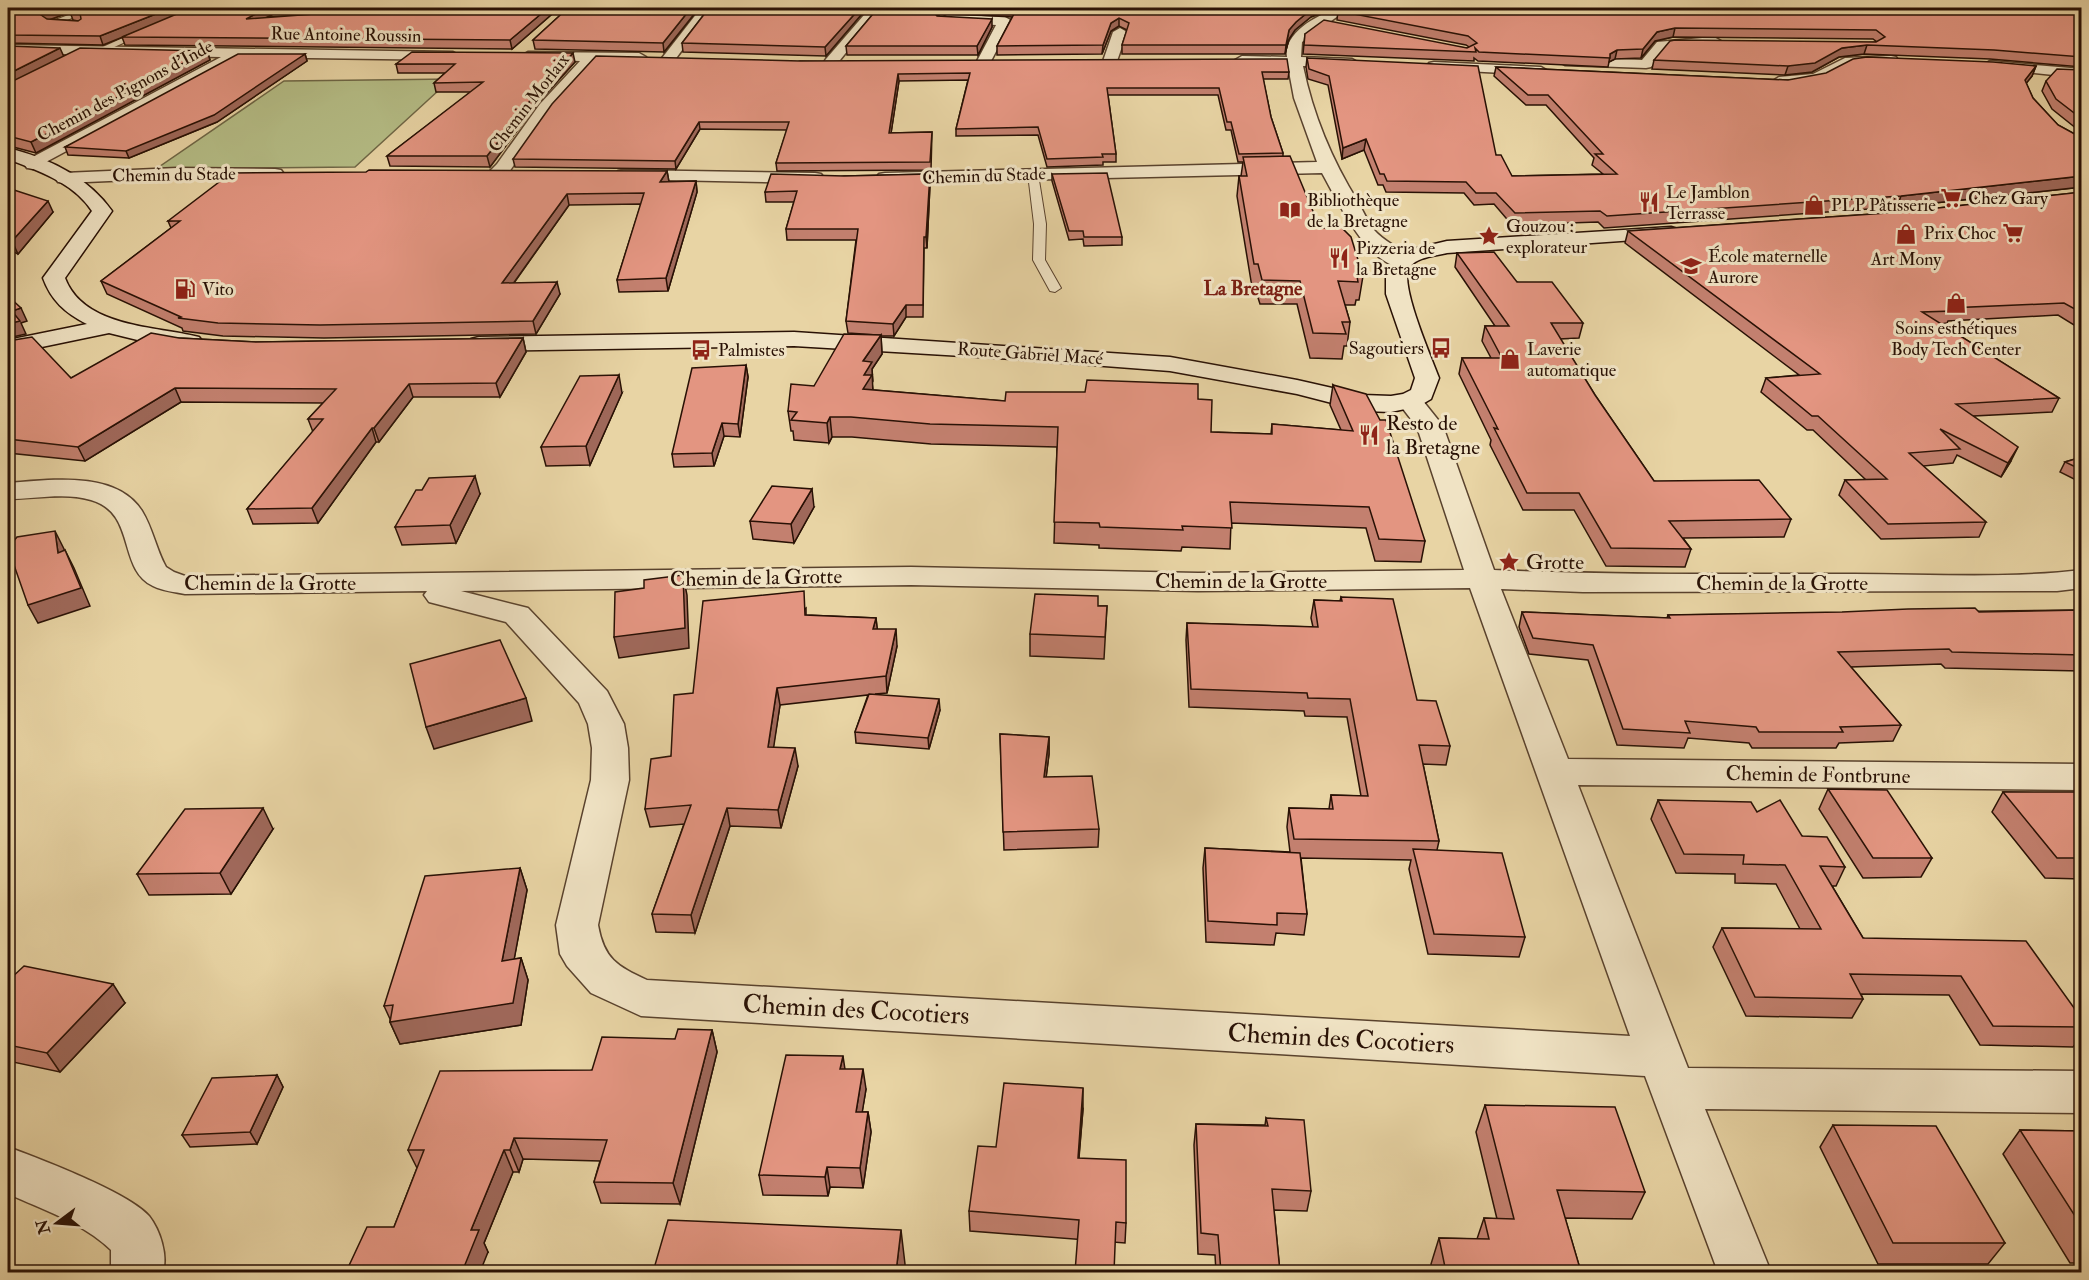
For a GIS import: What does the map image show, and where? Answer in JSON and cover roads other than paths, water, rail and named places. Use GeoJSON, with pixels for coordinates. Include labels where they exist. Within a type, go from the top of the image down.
{"type":"FeatureCollection","features":[{"type":"Feature","properties":{"kind":"street"},"geometry":{"type":"LineString","coordinates":[[382,8],[419,12],[488,8]]}},
{"type":"Feature","properties":{"kind":"street"},"geometry":{"type":"LineString","coordinates":[[669,58],[707,8]]}},
{"type":"Feature","properties":{"kind":"street"},"geometry":{"type":"LineString","coordinates":[[855,62],[826,62],[876,8]]}},
{"type":"Feature","properties":{"kind":"street"},"geometry":{"type":"LineString","coordinates":[[1358,8],[1334,13],[1319,22],[1296,40],[1293,51],[1302,98],[1328,167],[1366,233],[1384,250],[1403,262]]}},
{"type":"Feature","properties":{"kind":"street"},"geometry":{"type":"LineString","coordinates":[[942,19],[1005,21],[984,61]]}},
{"type":"Feature","properties":{"kind":"street"},"geometry":{"type":"LineString","coordinates":[[1319,22],[1340,26]]}},
{"type":"Feature","properties":{"kind":"street"},"geometry":{"type":"LineString","coordinates":[[1110,61],[1120,32]]}},
{"type":"Feature","properties":{"kind":"street"},"geometry":{"type":"LineString","coordinates":[[534,40],[516,56],[692,58]]}},
{"type":"Feature","properties":{"kind":"street"},"geometry":{"type":"LineString","coordinates":[[1493,54],[1636,66],[1646,64],[1662,45],[1730,42]]}},
{"type":"Feature","properties":{"kind":"street","name":"Rue Antoine Roussin"},"geometry":{"type":"LineString","coordinates":[[8,49],[465,56]]}},
{"type":"Feature","properties":{"kind":"street","name":"Chemin des Pignons d'Inde"},"geometry":{"type":"LineString","coordinates":[[33,164],[237,54]]}},
{"type":"Feature","properties":{"kind":"street","name":"Chemin Morlaix"},"geometry":{"type":"LineString","coordinates":[[519,175],[487,174],[502,168],[546,107],[591,56]]}},
{"type":"Feature","properties":{"kind":"street"},"geometry":{"type":"LineString","coordinates":[[1226,60],[1365,63]]}},
{"type":"Feature","properties":{"kind":"street"},"geometry":{"type":"LineString","coordinates":[[1765,81],[1804,80],[1818,77],[1845,62],[1905,60]]}},
{"type":"Feature","properties":{"kind":"street"},"geometry":{"type":"LineString","coordinates":[[1979,64],[2040,77],[2082,75]]}},
{"type":"Feature","properties":{"kind":"street"},"geometry":{"type":"LineString","coordinates":[[1424,66],[1656,77]]}},
{"type":"Feature","properties":{"kind":"street"},"geometry":{"type":"LineString","coordinates":[[8,153],[64,178],[87,192],[96,200],[102,211],[95,225],[62,263],[54,278],[60,294],[76,308],[108,326],[165,338],[208,343]]}},
{"type":"Feature","properties":{"kind":"street","name":"Chemin du Stade"},"geometry":{"type":"LineString","coordinates":[[869,178],[1328,167]]}},
{"type":"Feature","properties":{"kind":"street","name":"Chemin du Stade"},"geometry":{"type":"LineString","coordinates":[[64,178],[177,173],[291,174]]}},
{"type":"Feature","properties":{"kind":"street"},"geometry":{"type":"LineString","coordinates":[[601,175],[834,178]]}},
{"type":"Feature","properties":{"kind":"street"},"geometry":{"type":"LineString","coordinates":[[1693,231],[1447,247],[1416,254],[1403,262],[1398,270],[1397,294],[1427,378],[1422,394],[1410,401],[1430,426],[1482,579],[1666,1073],[1744,1272]]}},
{"type":"Feature","properties":{"kind":"street"},"geometry":{"type":"LineString","coordinates":[[8,347],[108,326]]}},
{"type":"Feature","properties":{"kind":"street","name":"Route Gabriel Macé"},"geometry":{"type":"LineString","coordinates":[[452,345],[794,339],[1001,351],[1170,364],[1297,387],[1363,403],[1391,404],[1410,401]]}},
{"type":"Feature","properties":{"kind":"street","name":"Chemin de la Grotte"},"geometry":{"type":"LineString","coordinates":[[8,490],[71,489],[98,493],[120,503],[133,517],[151,567],[160,578],[185,585],[901,576],[1198,582],[1482,579],[1583,583],[2057,582],[2082,579]]}},
{"type":"Feature","properties":{"kind":"street","name":"Chemin des Cocotiers"},"geometry":{"type":"LineString","coordinates":[[381,583],[460,598],[517,615],[595,699],[606,724],[610,748],[610,780],[577,924],[582,954],[606,981],[641,998],[1666,1073]]}},
{"type":"Feature","properties":{"kind":"street","name":"Chemin de Fontbrune"},"geometry":{"type":"LineString","coordinates":[[1554,772],[2082,777]]}},
{"type":"Feature","properties":{"kind":"street"},"geometry":{"type":"LineString","coordinates":[[1666,1073],[2082,1092]]}},
{"type":"Feature","properties":{"kind":"street"},"geometry":{"type":"LineString","coordinates":[[8,1170],[112,1218],[131,1233],[141,1262],[137,1272]]}},
{"type":"Feature","properties":{"kind":"lane"},"geometry":{"type":"LineString","coordinates":[[79,25],[51,23],[93,8]]}},
{"type":"Feature","properties":{"kind":"lane"},"geometry":{"type":"LineString","coordinates":[[70,59],[154,28]]}},
{"type":"Feature","properties":{"kind":"lane"},"geometry":{"type":"LineString","coordinates":[[1033,174],[1040,224],[1039,260],[1055,288]]}},
{"type":"Feature","properties":{"kind":"place","name":"Chez Gary"},"geometry":{"type":"Point","coordinates":[1951,198]}},
{"type":"Feature","properties":{"kind":"place","name":"Le Jamblon Terrasse"},"geometry":{"type":"Point","coordinates":[1649,202]}},
{"type":"Feature","properties":{"kind":"place","name":"PLP Pâtisserie"},"geometry":{"type":"Point","coordinates":[1814,205]}},
{"type":"Feature","properties":{"kind":"place","name":"Bibliothèque de la Bretagne"},"geometry":{"type":"Point","coordinates":[1290,210]}},
{"type":"Feature","properties":{"kind":"place","name":"Prix Choc"},"geometry":{"type":"Point","coordinates":[2013,233]}},
{"type":"Feature","properties":{"kind":"place","name":"Art Mony"},"geometry":{"type":"Point","coordinates":[1906,234]}},
{"type":"Feature","properties":{"kind":"place","name":"Gouzou : explorateur"},"geometry":{"type":"Point","coordinates":[1489,236]}},
{"type":"Feature","properties":{"kind":"place","name":"Pizzeria de la Bretagne"},"geometry":{"type":"Point","coordinates":[1339,258]}},
{"type":"Feature","properties":{"kind":"place","name":"École maternelle Aurore"},"geometry":{"type":"Point","coordinates":[1691,266]}},
{"type":"Feature","properties":{"kind":"place","name":"Vito"},"geometry":{"type":"Point","coordinates":[185,289]}},
{"type":"Feature","properties":{"kind":"place","name":"Soins esthétiques Body Tech Center"},"geometry":{"type":"Point","coordinates":[1956,303]}},
{"type":"Feature","properties":{"kind":"place","name":"Sagoutiers"},"geometry":{"type":"Point","coordinates":[1441,348]}},
{"type":"Feature","properties":{"kind":"place","name":"Palmistes"},"geometry":{"type":"Point","coordinates":[701,350]}},
{"type":"Feature","properties":{"kind":"place","name":"Laverie automatique"},"geometry":{"type":"Point","coordinates":[1510,359]}},
{"type":"Feature","properties":{"kind":"place","name":"Resto de la Bretagne"},"geometry":{"type":"Point","coordinates":[1369,435]}},
{"type":"Feature","properties":{"kind":"place","name":"Grotte"},"geometry":{"type":"Point","coordinates":[1509,562]}},
{"type":"Feature","properties":{"kind":"district","name":"La Bretagne"},"geometry":{"type":"Point","coordinates":[1253,288]}}]}
